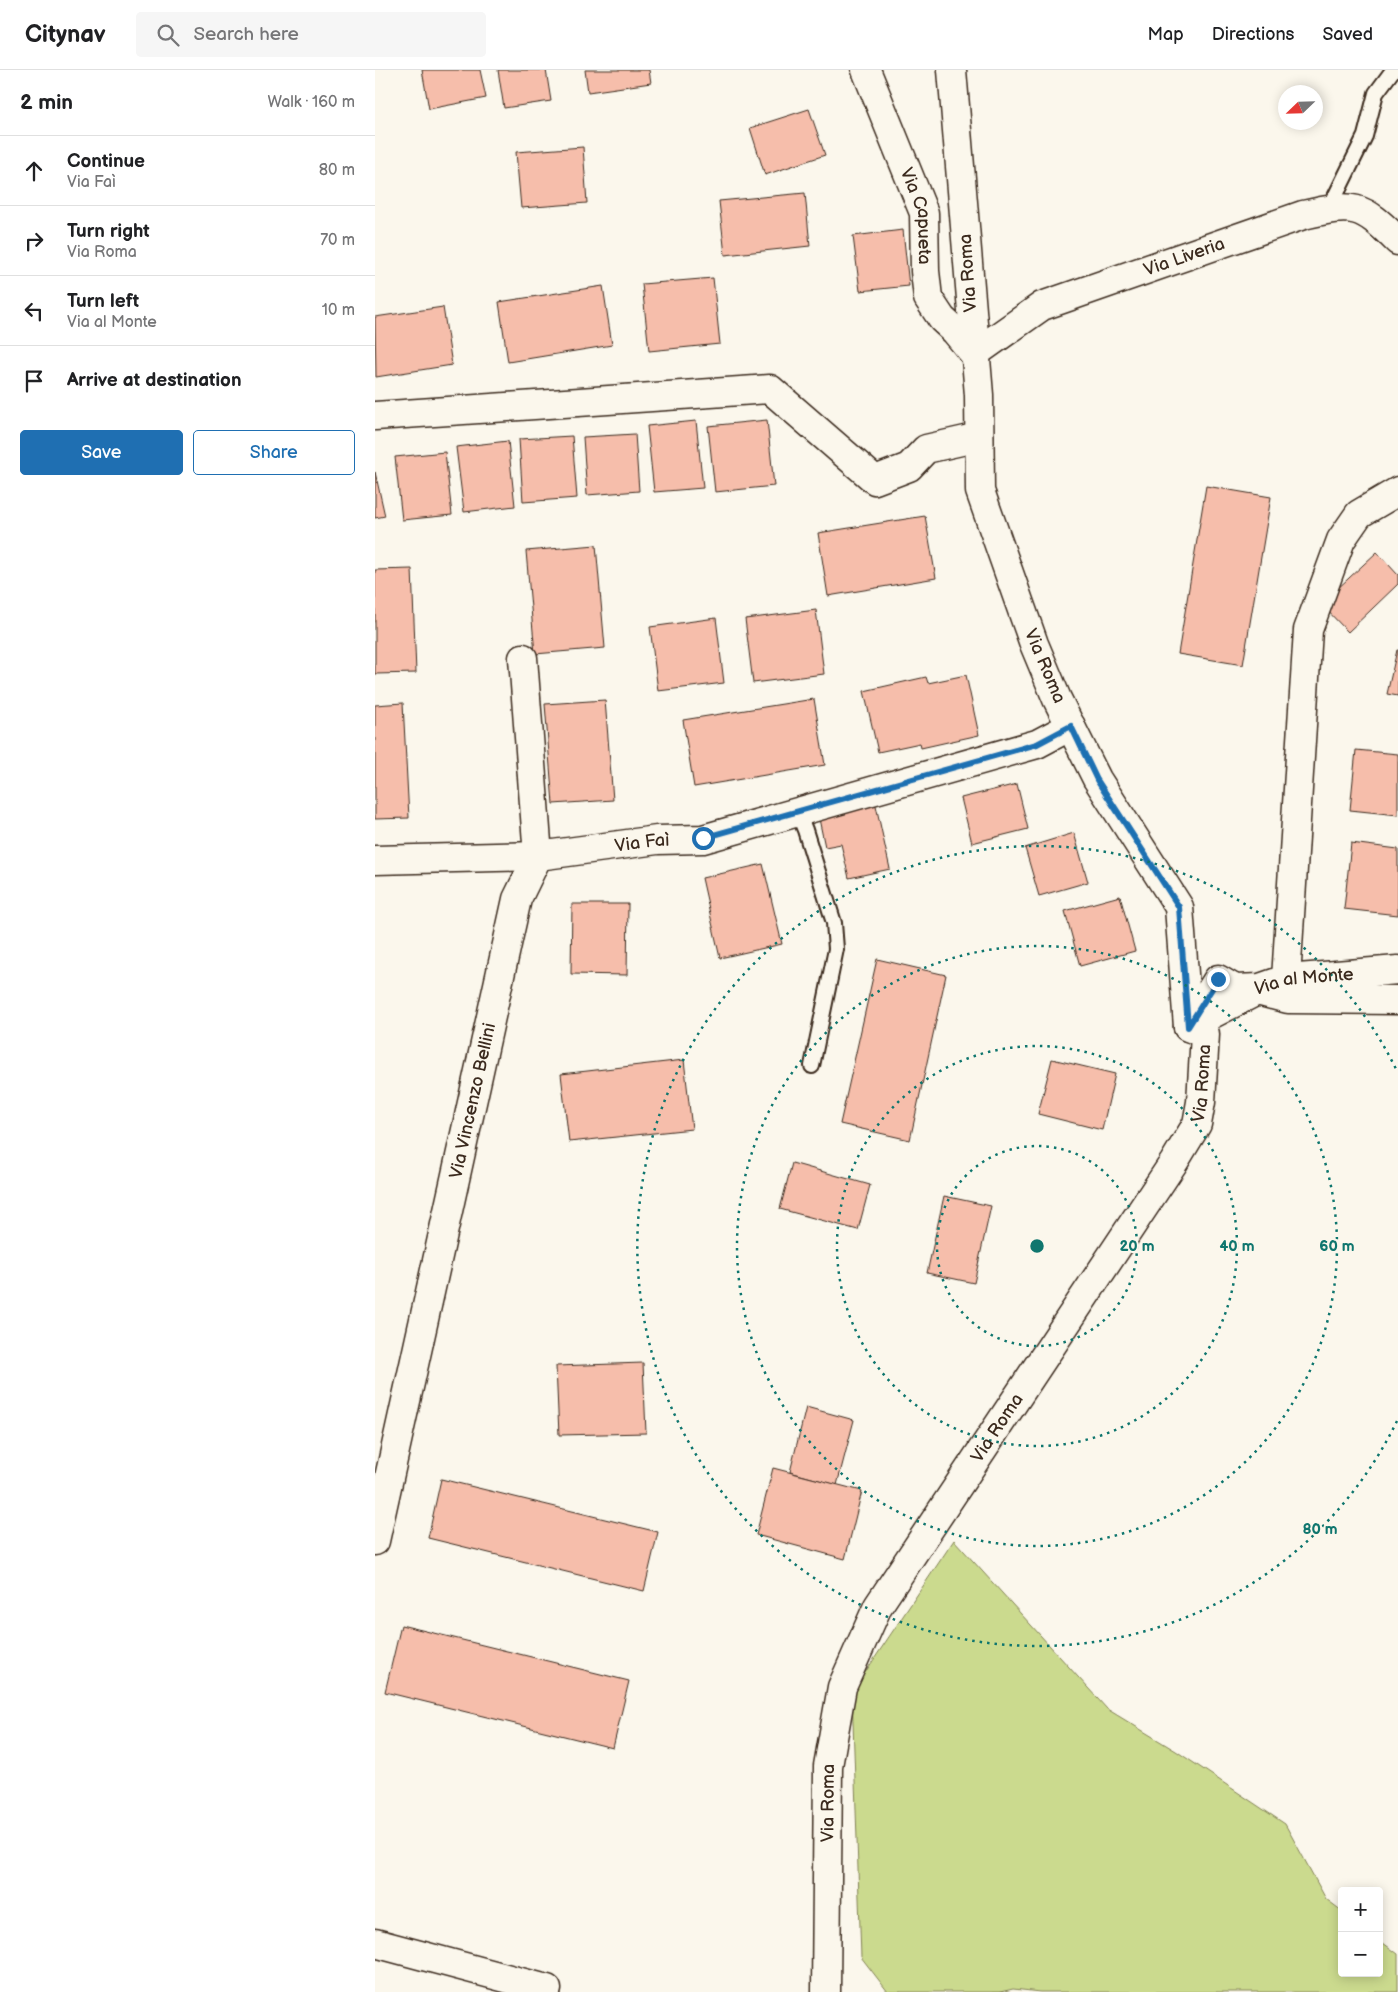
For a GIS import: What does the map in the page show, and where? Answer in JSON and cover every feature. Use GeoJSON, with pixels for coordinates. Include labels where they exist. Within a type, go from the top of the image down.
{"type":"FeatureCollection","features":[{"type":"Feature","properties":{"kind":"street","name":"Via Capueta"},"geometry":{"type":"LineString","coordinates":[[866,70],[924,213],[928,298],[941,319],[955,331],[974,354]]}},
{"type":"Feature","properties":{"kind":"street","name":"Via Roma"},"geometry":{"type":"LineString","coordinates":[[826,1992],[827,1766],[842,1687],[878,1606],[1197,1124],[1201,1102],[1205,1034],[1188,1027],[1179,907],[1097,780],[1071,726],[1034,644],[980,491],[979,395],[974,354],[952,70]]}},
{"type":"Feature","properties":{"kind":"street","name":"Via Liveria"},"geometry":{"type":"LineString","coordinates":[[974,354],[1042,306],[1303,215],[1329,209],[1354,208],[1375,217],[1398,241]]}},
{"type":"Feature","properties":{"kind":"street"},"geometry":{"type":"LineString","coordinates":[[375,416],[770,389],[875,480],[909,466],[926,449],[979,437]]}},
{"type":"Feature","properties":{"kind":"street"},"geometry":{"type":"LineString","coordinates":[[1286,979],[1307,630],[1341,540],[1359,514],[1398,491]]}},
{"type":"Feature","properties":{"kind":"street"},"geometry":{"type":"LineString","coordinates":[[523,658],[539,856]]}},
{"type":"Feature","properties":{"kind":"street","name":"Via Faì"},"geometry":{"type":"LineString","coordinates":[[375,860],[539,856],[657,840],[703,838],[798,813],[1037,744],[1071,726]]}},
{"type":"Feature","properties":{"kind":"street","name":"Via Vincenzo Bellini"},"geometry":{"type":"LineString","coordinates":[[375,1541],[517,899],[539,856]]}},
{"type":"Feature","properties":{"kind":"street","name":"Via al Monte"},"geometry":{"type":"LineString","coordinates":[[1188,1027],[1218,979],[1235,989],[1260,988],[1286,979],[1398,970]]}},
{"type":"Feature","properties":{"kind":"street","name":"Via al Monte"},"geometry":{"type":"LineString","coordinates":[[1188,1027],[1257,991],[1288,999],[1398,1000]]}},
{"type":"Feature","properties":{"kind":"street"},"geometry":{"type":"LineString","coordinates":[[375,1943],[547,1989]]}},
{"type":"Feature","properties":{"kind":"lane"},"geometry":{"type":"LineString","coordinates":[[1329,209],[1365,136],[1376,93],[1393,70]]}},
{"type":"Feature","properties":{"kind":"lane"},"geometry":{"type":"LineString","coordinates":[[798,813],[826,894],[835,932],[836,949],[812,1066]]}},
{"type":"Feature","properties":{"kind":"green space"},"geometry":{"type":"Polygon","coordinates":[[[954,1540],[1107,1709],[1176,1751],[1285,1824],[1326,1899],[1338,1908],[1338,1977],[1383,1977],[1383,1943],[1398,1954],[1398,1992],[1040,1992],[1013,1989],[1000,1992],[888,1992],[861,1957],[852,1692],[954,1540]]]}},
{"type":"Feature","properties":{"kind":"building"},"geometry":{"type":"Polygon","coordinates":[[[422,70],[480,70],[486,98],[429,109],[422,70]]]}},
{"type":"Feature","properties":{"kind":"building"},"geometry":{"type":"Polygon","coordinates":[[[498,70],[546,70],[551,101],[504,108],[498,70]]]}},
{"type":"Feature","properties":{"kind":"building"},"geometry":{"type":"Polygon","coordinates":[[[585,70],[649,70],[651,83],[588,92],[585,70]]]}},
{"type":"Feature","properties":{"kind":"building"},"geometry":{"type":"Polygon","coordinates":[[[809,109],[825,155],[765,175],[750,128],[809,109]]]}},
{"type":"Feature","properties":{"kind":"building"},"geometry":{"type":"Polygon","coordinates":[[[583,147],[587,203],[521,208],[516,152],[583,147]]]}},
{"type":"Feature","properties":{"kind":"building"},"geometry":{"type":"Polygon","coordinates":[[[805,193],[810,246],[725,255],[719,201],[805,193]]]}},
{"type":"Feature","properties":{"kind":"building"},"geometry":{"type":"Polygon","coordinates":[[[903,230],[909,286],[860,291],[853,236],[903,230]]]}},
{"type":"Feature","properties":{"kind":"building"},"geometry":{"type":"Polygon","coordinates":[[[713,278],[720,344],[649,351],[642,284],[713,278]]]}},
{"type":"Feature","properties":{"kind":"building"},"geometry":{"type":"Polygon","coordinates":[[[603,286],[612,345],[508,362],[499,302],[603,286]]]}},
{"type":"Feature","properties":{"kind":"building"},"geometry":{"type":"Polygon","coordinates":[[[443,307],[452,365],[376,377],[375,317],[443,307]]]}},
{"type":"Feature","properties":{"kind":"building"},"geometry":{"type":"Polygon","coordinates":[[[767,420],[774,486],[715,492],[708,426],[767,420]]]}},
{"type":"Feature","properties":{"kind":"building"},"geometry":{"type":"Polygon","coordinates":[[[696,421],[703,488],[654,492],[647,426],[696,421]]]}},
{"type":"Feature","properties":{"kind":"building"},"geometry":{"type":"Polygon","coordinates":[[[635,434],[639,491],[587,495],[583,437],[635,434]]]}},
{"type":"Feature","properties":{"kind":"building"},"geometry":{"type":"Polygon","coordinates":[[[572,436],[577,498],[523,502],[519,439],[572,436]]]}},
{"type":"Feature","properties":{"kind":"building"},"geometry":{"type":"Polygon","coordinates":[[[508,441],[515,506],[464,512],[456,447],[508,441]]]}},
{"type":"Feature","properties":{"kind":"building"},"geometry":{"type":"Polygon","coordinates":[[[445,452],[452,515],[402,520],[395,457],[445,452]]]}},
{"type":"Feature","properties":{"kind":"building"},"geometry":{"type":"Polygon","coordinates":[[[375,472],[385,516],[375,518],[375,472]]]}},
{"type":"Feature","properties":{"kind":"building"},"geometry":{"type":"Polygon","coordinates":[[[1206,486],[1271,497],[1243,665],[1178,654],[1206,486]]]}},
{"type":"Feature","properties":{"kind":"building"},"geometry":{"type":"Polygon","coordinates":[[[925,516],[936,578],[828,596],[818,533],[925,516]]]}},
{"type":"Feature","properties":{"kind":"building"},"geometry":{"type":"Polygon","coordinates":[[[596,545],[605,648],[535,654],[526,551],[596,545]]]}},
{"type":"Feature","properties":{"kind":"building"},"geometry":{"type":"Polygon","coordinates":[[[1377,552],[1398,575],[1398,584],[1348,632],[1321,604],[1377,552]]]}},
{"type":"Feature","properties":{"kind":"building"},"geometry":{"type":"Polygon","coordinates":[[[412,569],[416,673],[375,674],[375,570],[412,569]]]}},
{"type":"Feature","properties":{"kind":"building"},"geometry":{"type":"Polygon","coordinates":[[[816,610],[824,674],[753,683],[745,619],[816,610]]]}},
{"type":"Feature","properties":{"kind":"building"},"geometry":{"type":"Polygon","coordinates":[[[716,618],[724,683],[658,691],[650,627],[716,618]]]}},
{"type":"Feature","properties":{"kind":"building"},"geometry":{"type":"Polygon","coordinates":[[[1398,650],[1398,696],[1387,694],[1398,650]]]}},
{"type":"Feature","properties":{"kind":"building"},"geometry":{"type":"Polygon","coordinates":[[[966,675],[979,735],[921,748],[920,743],[878,752],[864,691],[926,677],[928,683],[966,675]]]}},
{"type":"Feature","properties":{"kind":"building"},"geometry":{"type":"Polygon","coordinates":[[[814,699],[825,765],[694,787],[683,720],[814,699]]]}},
{"type":"Feature","properties":{"kind":"building"},"geometry":{"type":"Polygon","coordinates":[[[605,700],[613,800],[553,804],[545,704],[605,700]]]}},
{"type":"Feature","properties":{"kind":"building"},"geometry":{"type":"Polygon","coordinates":[[[403,703],[409,818],[375,819],[375,705],[403,703]]]}},
{"type":"Feature","properties":{"kind":"building"},"geometry":{"type":"Polygon","coordinates":[[[1356,750],[1398,754],[1398,815],[1350,810],[1356,750]]]}},
{"type":"Feature","properties":{"kind":"building"},"geometry":{"type":"Polygon","coordinates":[[[1017,784],[1028,829],[972,843],[961,798],[1017,784]]]}},
{"type":"Feature","properties":{"kind":"building"},"geometry":{"type":"Polygon","coordinates":[[[875,801],[890,869],[849,878],[841,844],[825,847],[818,814],[875,801]]]}},
{"type":"Feature","properties":{"kind":"building"},"geometry":{"type":"Polygon","coordinates":[[[1074,833],[1088,882],[1039,896],[1025,848],[1074,833]]]}},
{"type":"Feature","properties":{"kind":"building"},"geometry":{"type":"Polygon","coordinates":[[[1351,843],[1398,849],[1398,915],[1344,909],[1351,843]]]}},
{"type":"Feature","properties":{"kind":"building"},"geometry":{"type":"Polygon","coordinates":[[[763,864],[782,944],[720,958],[702,878],[763,864]]]}},
{"type":"Feature","properties":{"kind":"building"},"geometry":{"type":"Polygon","coordinates":[[[1120,896],[1135,951],[1080,966],[1065,911],[1120,896]]]}},
{"type":"Feature","properties":{"kind":"building"},"geometry":{"type":"Polygon","coordinates":[[[572,904],[628,904],[627,975],[571,974],[572,904]]]}},
{"type":"Feature","properties":{"kind":"building"},"geometry":{"type":"Polygon","coordinates":[[[877,959],[946,975],[910,1140],[840,1124],[877,959]]]}},
{"type":"Feature","properties":{"kind":"building"},"geometry":{"type":"Polygon","coordinates":[[[1052,1059],[1115,1074],[1102,1130],[1038,1114],[1052,1059]]]}},
{"type":"Feature","properties":{"kind":"building"},"geometry":{"type":"Polygon","coordinates":[[[684,1060],[692,1129],[569,1142],[561,1074],[684,1060]]]}},
{"type":"Feature","properties":{"kind":"building"},"geometry":{"type":"Polygon","coordinates":[[[792,1163],[870,1185],[858,1230],[780,1209],[792,1163]]]}},
{"type":"Feature","properties":{"kind":"building"},"geometry":{"type":"Polygon","coordinates":[[[944,1196],[991,1206],[974,1283],[927,1273],[944,1196]]]}},
{"type":"Feature","properties":{"kind":"building"},"geometry":{"type":"Polygon","coordinates":[[[643,1363],[646,1433],[559,1435],[556,1366],[643,1363]]]}},
{"type":"Feature","properties":{"kind":"building"},"geometry":{"type":"Polygon","coordinates":[[[806,1407],[854,1420],[837,1485],[790,1472],[806,1407]]]}},
{"type":"Feature","properties":{"kind":"building"},"geometry":{"type":"Polygon","coordinates":[[[773,1468],[862,1491],[845,1559],[756,1535],[773,1468]]]}},
{"type":"Feature","properties":{"kind":"building"},"geometry":{"type":"Polygon","coordinates":[[[441,1479],[658,1532],[644,1591],[428,1538],[441,1479]]]}},
{"type":"Feature","properties":{"kind":"building"},"geometry":{"type":"Polygon","coordinates":[[[401,1625],[629,1681],[613,1748],[385,1692],[401,1625]]]}},
{"type":"Feature","properties":{"kind":"route"},"geometry":{"type":"LineString","coordinates":[[703,838],[798,813],[1037,744],[1071,726],[1097,780],[1179,907],[1188,1027],[1218,979]]}}]}
